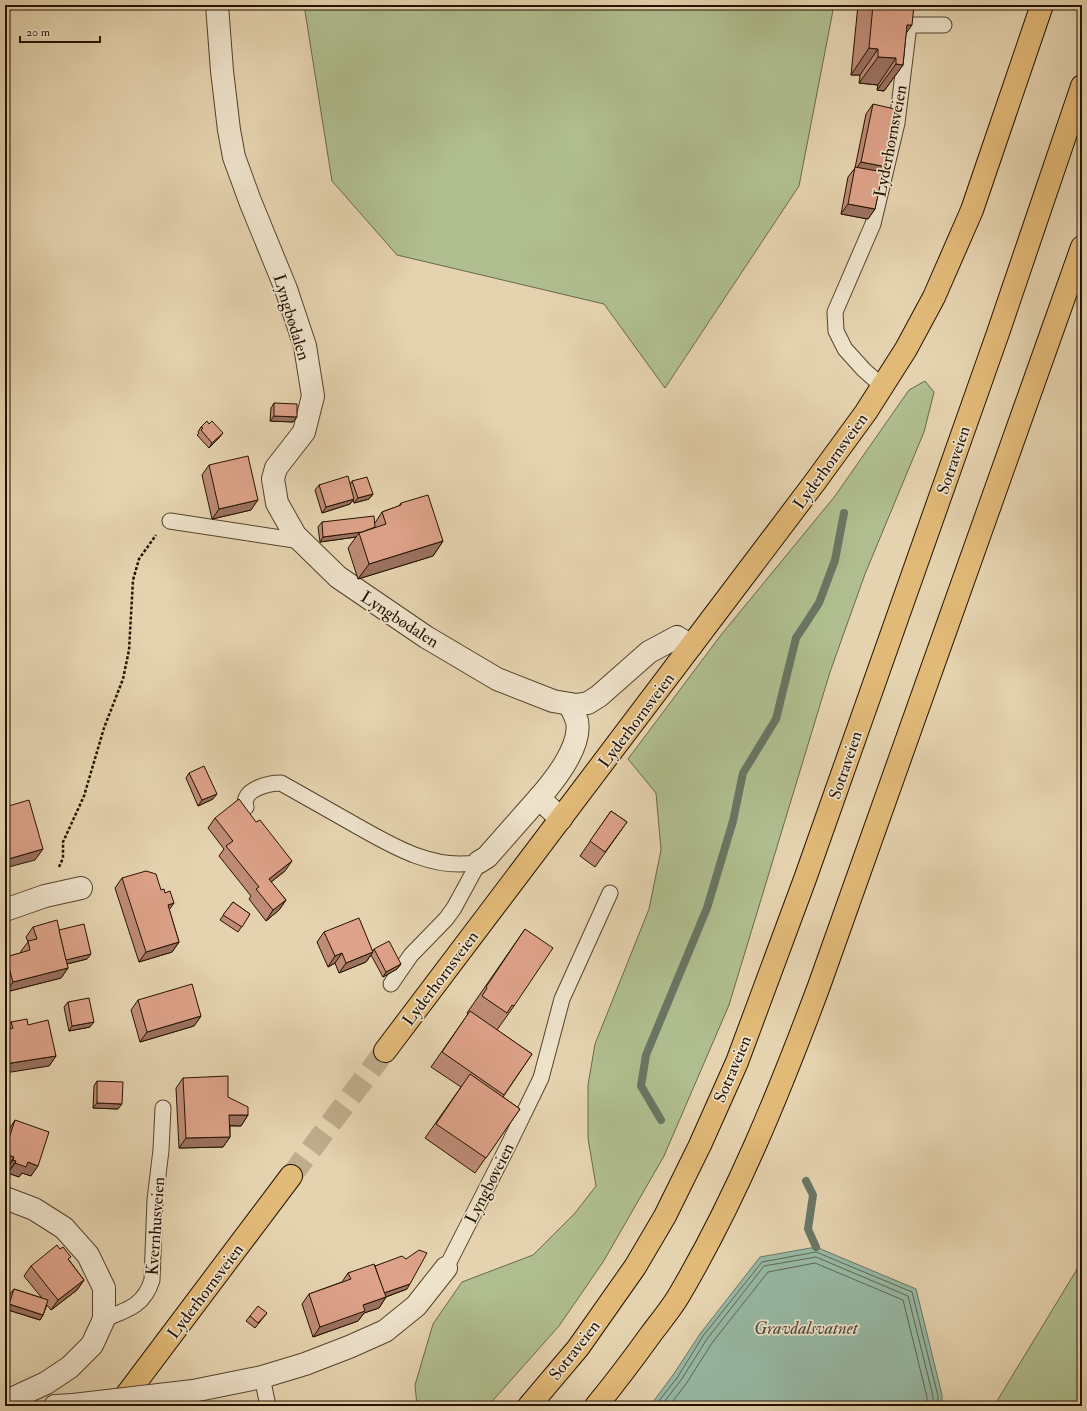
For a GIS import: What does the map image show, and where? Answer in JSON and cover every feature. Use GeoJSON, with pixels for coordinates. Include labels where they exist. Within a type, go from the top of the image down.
{"type":"FeatureCollection","features":[{"type":"Feature","properties":{"kind":"main road","name":"Lyderhornsveien"},"geometry":{"type":"LineString","coordinates":[[385,1051],[815,482],[866,412],[906,349],[934,297],[972,210],[1042,5]]}},
{"type":"Feature","properties":{"kind":"main road","name":"Sotraveien"},"geometry":{"type":"LineString","coordinates":[[529,1406],[578,1348],[636,1268],[665,1216],[700,1145],[737,1062],[810,864],[995,340],[1082,86]]}},
{"type":"Feature","properties":{"kind":"main road"},"geometry":{"type":"LineString","coordinates":[[596,1406],[617,1382],[677,1299],[712,1236],[750,1160],[776,1098],[819,986],[1082,247]]}},
{"type":"Feature","properties":{"kind":"main road","name":"Lyderhornsveien"},"geometry":{"type":"LineString","coordinates":[[118,1406],[291,1176]]}},
{"type":"Feature","properties":{"kind":"street","name":"Lyngbødalen"},"geometry":{"type":"LineString","coordinates":[[217,5],[222,79],[234,157],[250,202],[286,289],[306,354],[313,396],[304,432],[276,468],[273,479],[277,504],[295,535],[338,577],[426,637],[497,679],[553,701],[569,704],[588,702],[599,696],[649,652],[677,637],[691,646]]}},
{"type":"Feature","properties":{"kind":"street"},"geometry":{"type":"LineString","coordinates":[[479,862],[487,857],[554,781],[570,753],[576,735],[577,722],[569,704]]}},
{"type":"Feature","properties":{"kind":"street"},"geometry":{"type":"LineString","coordinates":[[539,798],[561,819]]}},
{"type":"Feature","properties":{"kind":"street"},"geometry":{"type":"LineString","coordinates":[[5,910],[45,896],[81,888]]}},
{"type":"Feature","properties":{"kind":"street"},"geometry":{"type":"LineString","coordinates":[[5,1198],[34,1209],[64,1228],[88,1255],[104,1288],[104,1319],[92,1345],[70,1367],[46,1383],[5,1402]]}},
{"type":"Feature","properties":{"kind":"street","name":"Lyngbøveien"},"geometry":{"type":"LineString","coordinates":[[64,1406],[193,1391],[262,1377],[349,1347],[385,1330],[416,1306],[446,1268]]}},
{"type":"Feature","properties":{"kind":"lane","name":"Lyderhornsveien"},"geometry":{"type":"LineString","coordinates":[[882,386],[864,370],[845,349],[836,331],[835,312],[873,224],[897,123],[909,25],[944,25]]}},
{"type":"Feature","properties":{"kind":"lane"},"geometry":{"type":"LineString","coordinates":[[170,521],[301,541]]}},
{"type":"Feature","properties":{"kind":"lane"},"geometry":{"type":"LineString","coordinates":[[246,807],[245,803],[247,796],[262,786],[272,783],[281,783],[397,849],[440,863],[464,865],[479,862]]}},
{"type":"Feature","properties":{"kind":"lane"},"geometry":{"type":"LineString","coordinates":[[391,984],[411,955],[446,919],[454,908],[479,862]]}},
{"type":"Feature","properties":{"kind":"lane","name":"Lyngbøveien"},"geometry":{"type":"LineString","coordinates":[[446,1268],[541,1078],[562,999],[610,893]]}},
{"type":"Feature","properties":{"kind":"lane","name":"Kvernhusveien"},"geometry":{"type":"LineString","coordinates":[[104,1319],[136,1306],[151,1284],[155,1200],[161,1150],[163,1108]]}},
{"type":"Feature","properties":{"kind":"lane"},"geometry":{"type":"LineString","coordinates":[[262,1377],[268,1406]]}},
{"type":"Feature","properties":{"kind":"path"},"geometry":{"type":"LineString","coordinates":[[45,896],[64,858],[63,842],[84,796],[104,728],[123,679],[129,650],[133,580],[139,559],[149,543],[170,521]]}},
{"type":"Feature","properties":{"kind":"shaded area"},"geometry":{"type":"Polygon","coordinates":[[[304,5],[834,5],[799,186],[665,388],[604,304],[397,255],[332,181],[304,5]]]}},
{"type":"Feature","properties":{"kind":"shaded area"},"geometry":{"type":"Polygon","coordinates":[[[925,381],[934,392],[924,432],[865,574],[830,672],[729,1005],[664,1156],[603,1262],[559,1326],[488,1406],[417,1406],[415,1385],[433,1324],[462,1282],[533,1255],[575,1213],[596,1186],[588,1138],[588,1085],[595,1044],[649,909],[661,850],[656,793],[628,759],[721,635],[835,496],[909,390],[925,381]]]}},
{"type":"Feature","properties":{"kind":"shaded area"},"geometry":{"type":"Polygon","coordinates":[[[1082,1261],[1082,1406],[994,1406],[1082,1261]]]}},
{"type":"Feature","properties":{"kind":"water","name":"Gravdalsvatnet"},"geometry":{"type":"Polygon","coordinates":[[[816,1247],[916,1289],[942,1395],[942,1406],[650,1406],[673,1375],[700,1334],[760,1257],[816,1247]]]}},
{"type":"Feature","properties":{"kind":"building"},"geometry":{"type":"Polygon","coordinates":[[[873,5],[914,5],[912,25],[907,25],[903,65],[896,64],[896,58],[878,57],[878,49],[869,48],[873,5]]]}},
{"type":"Feature","properties":{"kind":"building"},"geometry":{"type":"Polygon","coordinates":[[[873,104],[899,110],[887,167],[861,162],[873,104]]]}},
{"type":"Feature","properties":{"kind":"building"},"geometry":{"type":"Polygon","coordinates":[[[855,167],[883,172],[875,209],[848,204],[855,167]]]}},
{"type":"Feature","properties":{"kind":"building"},"geometry":{"type":"Polygon","coordinates":[[[274,403],[297,404],[297,417],[274,416],[274,403]]]}},
{"type":"Feature","properties":{"kind":"building"},"geometry":{"type":"Polygon","coordinates":[[[207,421],[209,424],[212,421],[223,433],[212,443],[201,430],[203,428],[201,427],[207,421]]]}},
{"type":"Feature","properties":{"kind":"building"},"geometry":{"type":"Polygon","coordinates":[[[248,456],[258,500],[219,509],[209,465],[248,456]]]}},
{"type":"Feature","properties":{"kind":"building"},"geometry":{"type":"Polygon","coordinates":[[[348,476],[354,499],[326,507],[319,485],[348,476]]]}},
{"type":"Feature","properties":{"kind":"building"},"geometry":{"type":"Polygon","coordinates":[[[367,477],[373,494],[358,498],[352,481],[367,477]]]}},
{"type":"Feature","properties":{"kind":"building"},"geometry":{"type":"Polygon","coordinates":[[[428,495],[443,541],[369,564],[359,533],[386,524],[382,512],[401,505],[401,503],[428,495]]]}},
{"type":"Feature","properties":{"kind":"building"},"geometry":{"type":"Polygon","coordinates":[[[374,516],[375,527],[362,532],[323,537],[322,522],[374,516]]]}},
{"type":"Feature","properties":{"kind":"building"},"geometry":{"type":"Polygon","coordinates":[[[204,766],[217,794],[202,800],[189,773],[204,766]]]}},
{"type":"Feature","properties":{"kind":"building"},"geometry":{"type":"Polygon","coordinates":[[[239,799],[256,822],[260,820],[292,861],[269,879],[286,900],[273,910],[256,889],[259,887],[226,846],[233,841],[215,818],[239,799]]]}},
{"type":"Feature","properties":{"kind":"building"},"geometry":{"type":"Polygon","coordinates":[[[29,800],[43,849],[5,860],[5,807],[29,800]]]}},
{"type":"Feature","properties":{"kind":"building"},"geometry":{"type":"Polygon","coordinates":[[[611,811],[627,822],[605,852],[590,841],[611,811]]]}},
{"type":"Feature","properties":{"kind":"building"},"geometry":{"type":"Polygon","coordinates":[[[146,871],[156,874],[161,890],[164,889],[165,893],[170,891],[174,903],[168,905],[179,942],[146,952],[122,878],[146,871]]]}},
{"type":"Feature","properties":{"kind":"building"},"geometry":{"type":"Polygon","coordinates":[[[233,902],[250,914],[242,927],[223,915],[233,902]]]}},
{"type":"Feature","properties":{"kind":"building"},"geometry":{"type":"Polygon","coordinates":[[[359,918],[373,952],[346,963],[342,953],[335,956],[324,932],[359,918]]]}},
{"type":"Feature","properties":{"kind":"building"},"geometry":{"type":"Polygon","coordinates":[[[57,920],[68,968],[13,982],[6,957],[30,950],[28,941],[37,939],[33,927],[57,920]]]}},
{"type":"Feature","properties":{"kind":"building"},"geometry":{"type":"Polygon","coordinates":[[[84,924],[91,954],[66,960],[59,930],[84,924]]]}},
{"type":"Feature","properties":{"kind":"building"},"geometry":{"type":"Polygon","coordinates":[[[525,929],[553,948],[514,1006],[512,1005],[507,1013],[482,996],[487,988],[486,987],[525,929]]]}},
{"type":"Feature","properties":{"kind":"building"},"geometry":{"type":"Polygon","coordinates":[[[389,941],[401,964],[386,972],[374,949],[389,941]]]}},
{"type":"Feature","properties":{"kind":"building"},"geometry":{"type":"Polygon","coordinates":[[[192,984],[201,1016],[147,1032],[138,1000],[192,984]]]}},
{"type":"Feature","properties":{"kind":"building"},"geometry":{"type":"Polygon","coordinates":[[[89,998],[94,1022],[72,1026],[68,1002],[89,998]]]}},
{"type":"Feature","properties":{"kind":"building"},"geometry":{"type":"Polygon","coordinates":[[[470,1011],[532,1054],[504,1095],[442,1052],[470,1011]]]}},
{"type":"Feature","properties":{"kind":"building"},"geometry":{"type":"Polygon","coordinates":[[[27,1019],[28,1025],[48,1020],[56,1056],[5,1064],[5,1030],[13,1028],[11,1022],[27,1019]]]}},
{"type":"Feature","properties":{"kind":"building"},"geometry":{"type":"Polygon","coordinates":[[[470,1074],[520,1109],[486,1158],[436,1124],[470,1074]]]}},
{"type":"Feature","properties":{"kind":"building"},"geometry":{"type":"Polygon","coordinates":[[[228,1076],[228,1097],[248,1107],[248,1115],[229,1115],[230,1137],[186,1138],[183,1078],[228,1076]]]}},
{"type":"Feature","properties":{"kind":"building"},"geometry":{"type":"Polygon","coordinates":[[[97,1081],[123,1082],[122,1104],[97,1103],[97,1081]]]}},
{"type":"Feature","properties":{"kind":"building"},"geometry":{"type":"Polygon","coordinates":[[[15,1120],[49,1132],[38,1166],[28,1162],[26,1167],[15,1163],[16,1161],[13,1160],[14,1157],[5,1154],[15,1120]]]}},
{"type":"Feature","properties":{"kind":"building"},"geometry":{"type":"Polygon","coordinates":[[[57,1245],[60,1249],[63,1247],[71,1257],[68,1259],[84,1280],[58,1300],[31,1266],[57,1245]]]}},
{"type":"Feature","properties":{"kind":"building"},"geometry":{"type":"Polygon","coordinates":[[[419,1250],[427,1253],[410,1284],[384,1293],[375,1266],[402,1256],[406,1259],[419,1250]]]}},
{"type":"Feature","properties":{"kind":"building"},"geometry":{"type":"Polygon","coordinates":[[[374,1264],[386,1297],[363,1305],[365,1311],[320,1327],[309,1294],[351,1279],[348,1273],[374,1264]]]}},
{"type":"Feature","properties":{"kind":"building"},"geometry":{"type":"Polygon","coordinates":[[[14,1289],[48,1300],[43,1315],[9,1304],[14,1289]]]}},
{"type":"Feature","properties":{"kind":"building"},"geometry":{"type":"Polygon","coordinates":[[[258,1306],[267,1313],[258,1323],[250,1316],[258,1306]]]}},
{"type":"Feature","properties":{"kind":"waterway"},"geometry":{"type":"LineString","coordinates":[[661,1120],[641,1086],[646,1055],[707,908],[733,821],[743,773],[776,719],[796,638],[819,603],[835,560],[844,513]]}},
{"type":"Feature","properties":{"kind":"waterway"},"geometry":{"type":"LineString","coordinates":[[806,1181],[813,1195],[808,1229],[816,1247]]}},
{"type":"Feature","properties":{"kind":"tunnel"},"geometry":{"type":"LineString","coordinates":[[291,1176],[385,1051]]}}]}
